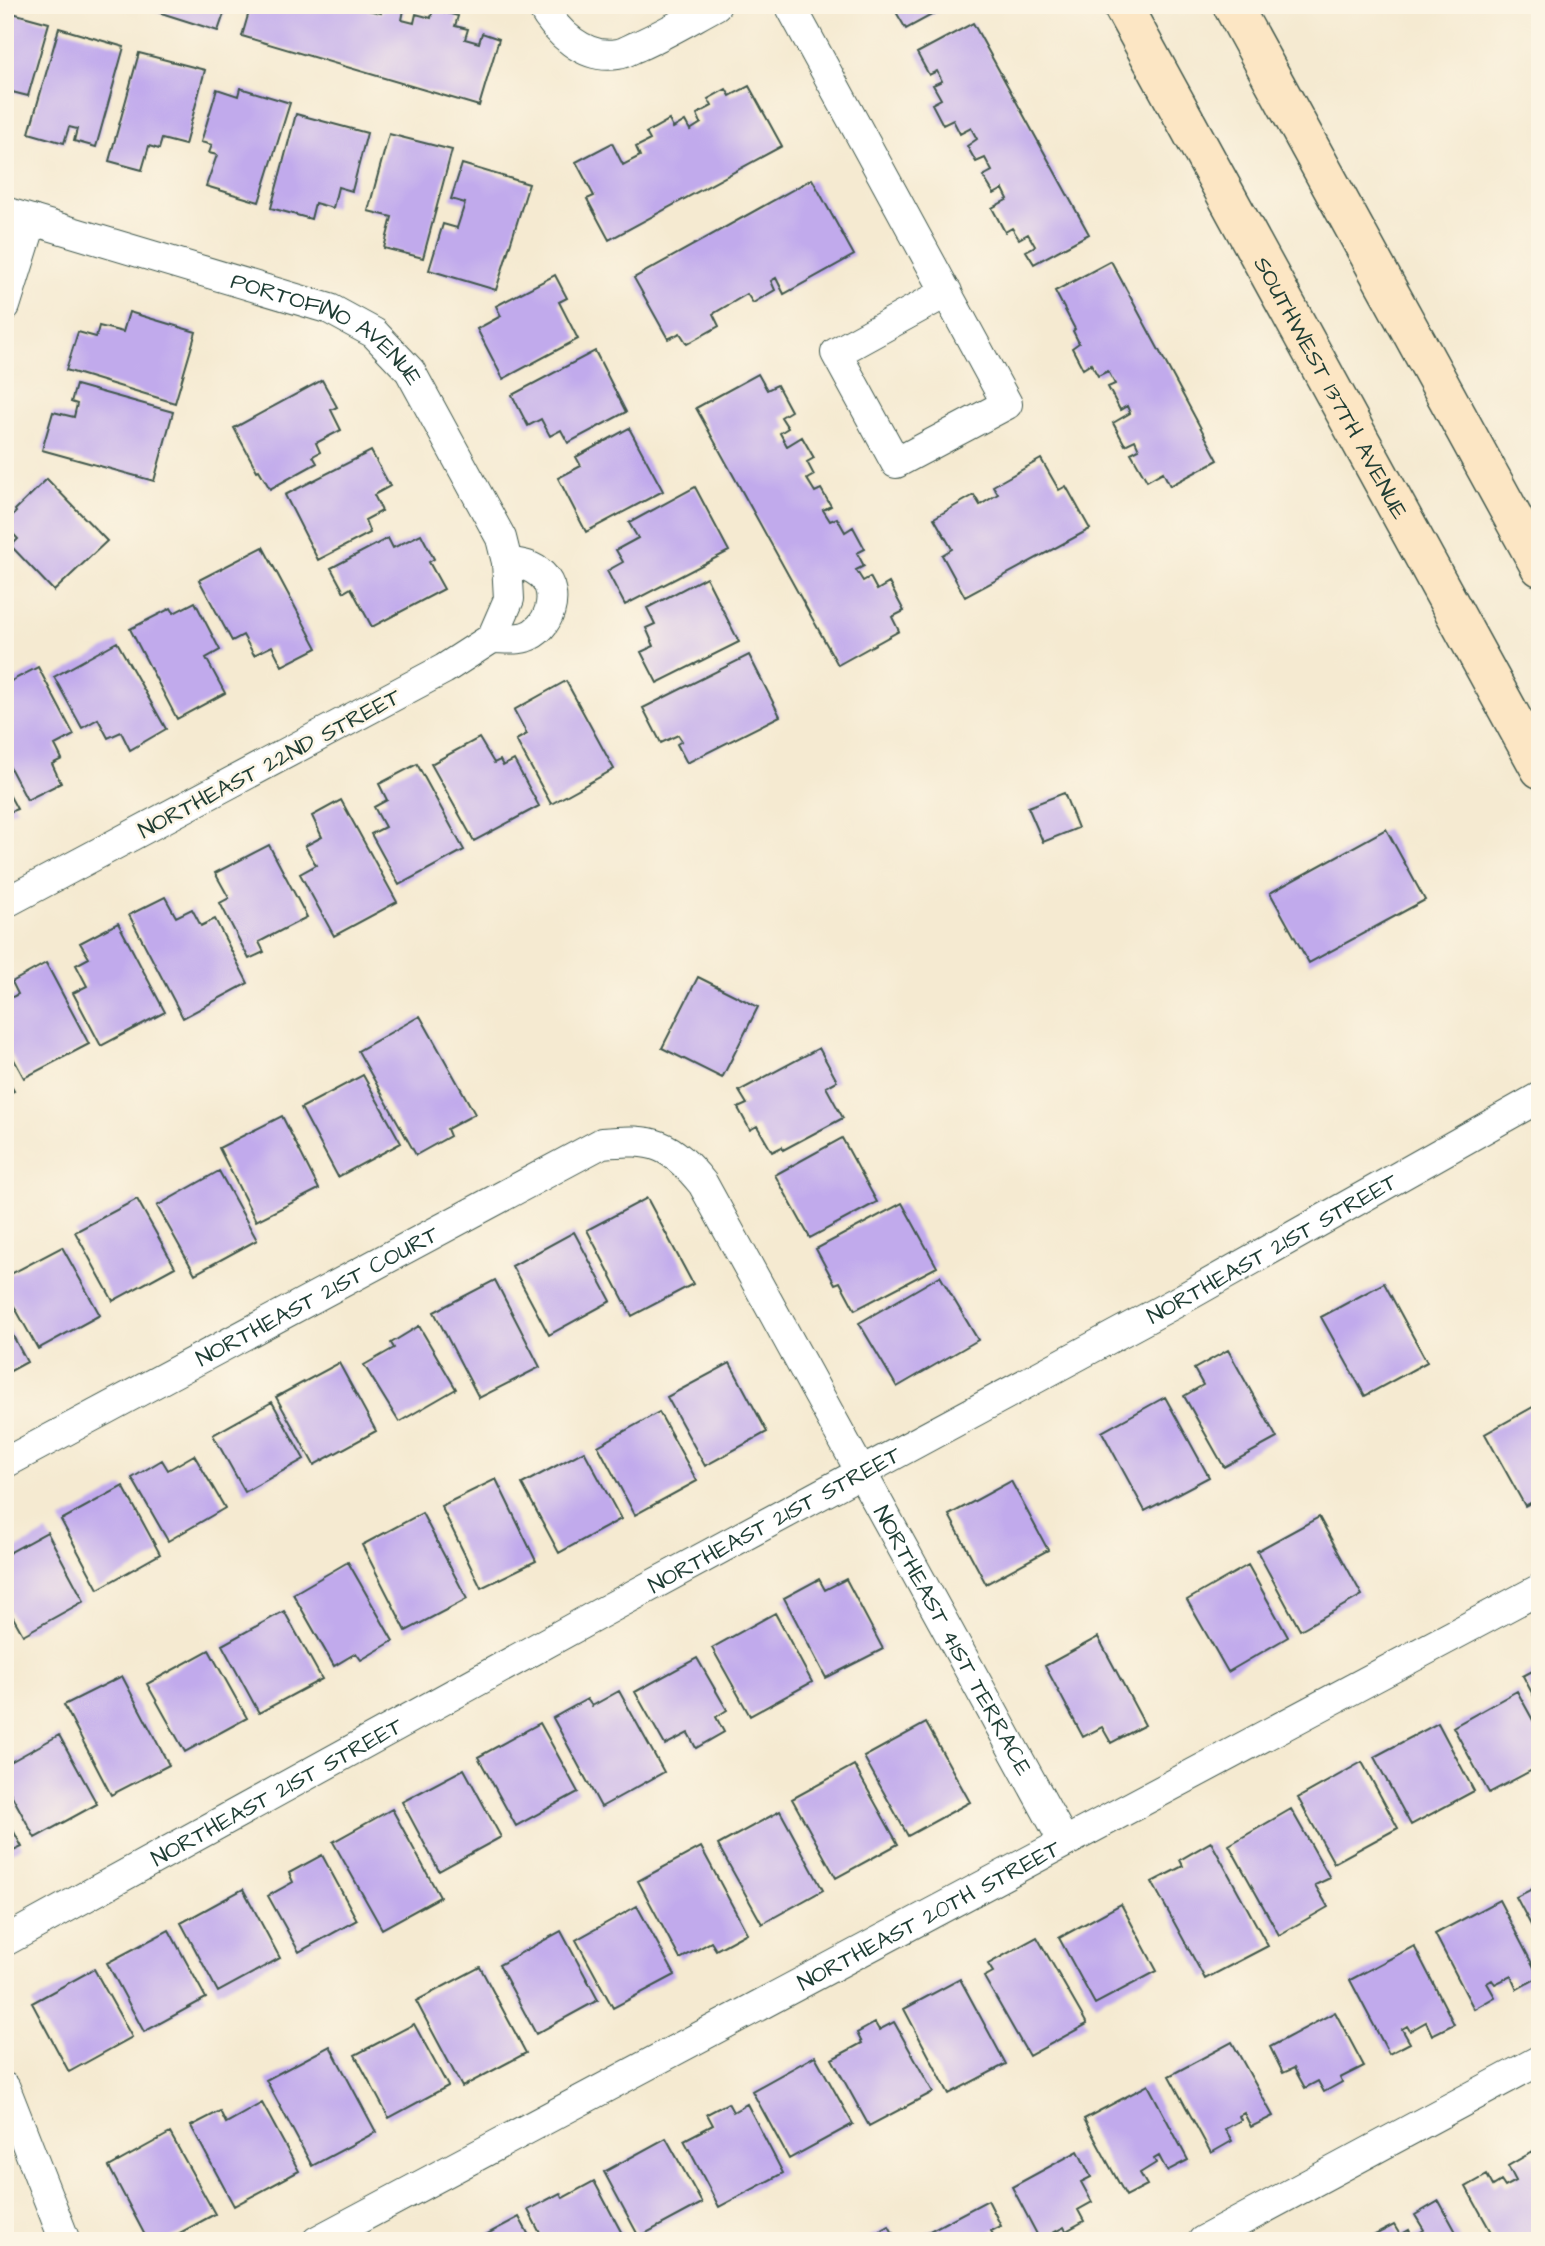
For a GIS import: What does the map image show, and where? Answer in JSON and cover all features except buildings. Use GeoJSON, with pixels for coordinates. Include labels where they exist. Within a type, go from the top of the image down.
{"type":"FeatureCollection","features":[{"type":"Feature","properties":{"kind":"main road","name":"SOUTHWEST 137TH AVENUE"},"geometry":{"type":"LineString","coordinates":[[1122,5],[1540,769]]}},
{"type":"Feature","properties":{"kind":"main road"},"geometry":{"type":"LineString","coordinates":[[1232,5],[1540,567]]}},
{"type":"Feature","properties":{"kind":"street"},"geometry":{"type":"LineString","coordinates":[[541,5],[552,24],[571,42],[597,54],[619,54],[652,40],[716,5]]}},
{"type":"Feature","properties":{"kind":"street"},"geometry":{"type":"LineString","coordinates":[[790,5],[947,292],[1007,404],[896,463],[836,353],[947,292]]}},
{"type":"Feature","properties":{"kind":"street"},"geometry":{"type":"LineString","coordinates":[[5,306],[18,216]]}},
{"type":"Feature","properties":{"kind":"street","name":"PORTOFINO AVENUE"},"geometry":{"type":"LineString","coordinates":[[18,216],[330,309],[374,333],[410,371],[501,538],[508,562],[509,599],[492,638]]}},
{"type":"Feature","properties":{"kind":"street"},"geometry":{"type":"LineString","coordinates":[[492,638],[523,638],[540,629],[548,616],[550,590],[544,576],[528,565],[508,562]]}},
{"type":"Feature","properties":{"kind":"street","name":"NORTHEAST 22ND STREET"},"geometry":{"type":"LineString","coordinates":[[5,903],[444,669],[492,638]]}},
{"type":"Feature","properties":{"kind":"street","name":"NORTHEAST 21ST STREET"},"geometry":{"type":"LineString","coordinates":[[5,1941],[597,1615],[1187,1297],[1540,1097]]}},
{"type":"Feature","properties":{"kind":"street","name":"NORTHEAST 41ST TERRACE"},"geometry":{"type":"LineString","coordinates":[[630,1140],[657,1144],[683,1159],[703,1184],[1064,1842]]}},
{"type":"Feature","properties":{"kind":"street","name":"NORTHEAST 21ST COURT"},"geometry":{"type":"LineString","coordinates":[[5,1463],[602,1143],[630,1140]]}},
{"type":"Feature","properties":{"kind":"street","name":"NORTHEAST 20TH STREET"},"geometry":{"type":"LineString","coordinates":[[317,2241],[1540,1589]]}},
{"type":"Feature","properties":{"kind":"street"},"geometry":{"type":"LineString","coordinates":[[1203,2241],[1540,2060]]}},
{"type":"Feature","properties":{"kind":"street"},"geometry":{"type":"LineString","coordinates":[[5,2088],[65,2241]]}}]}
